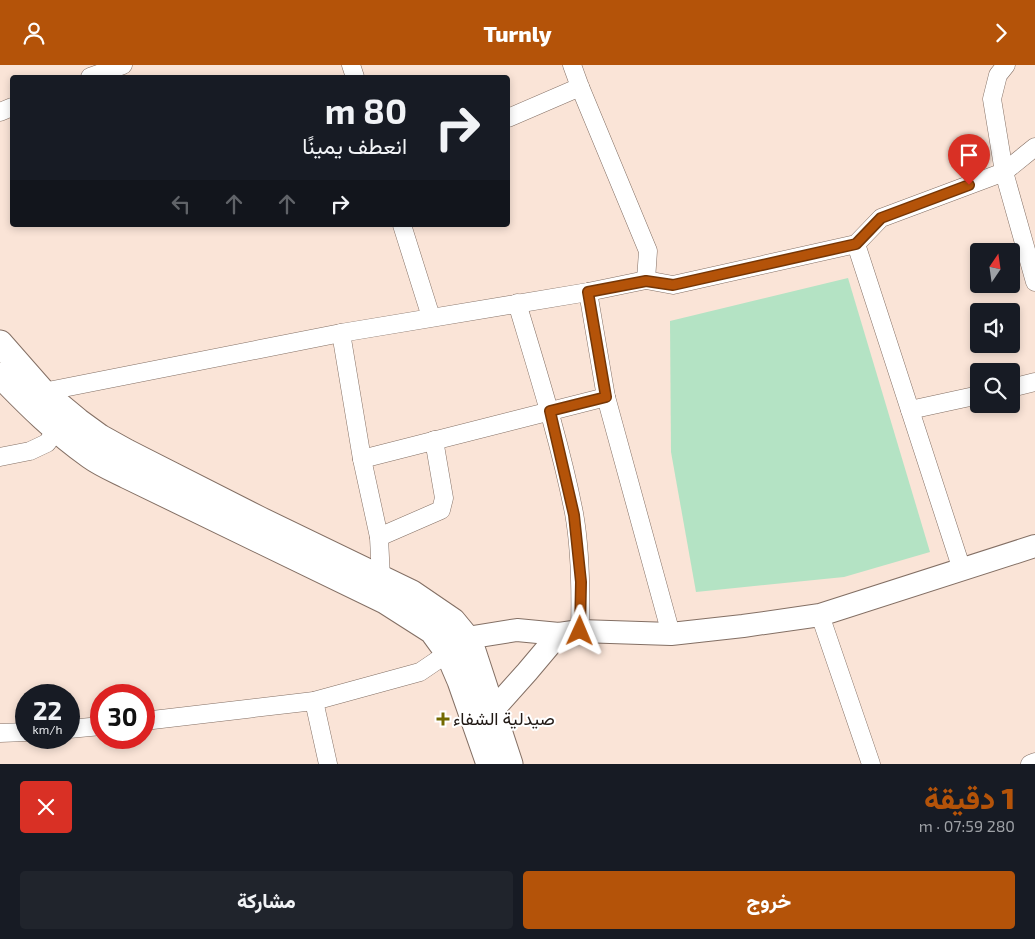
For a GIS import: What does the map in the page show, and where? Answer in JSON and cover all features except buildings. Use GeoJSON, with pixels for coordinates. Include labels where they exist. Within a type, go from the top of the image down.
{"type":"FeatureCollection","features":[{"type":"Feature","properties":{"kind":"main road"},"geometry":{"type":"LineString","coordinates":[[0,343],[56,430],[91,456],[127,477],[336,577],[406,613],[432,631],[458,645],[482,674],[510,764]]}},
{"type":"Feature","properties":{"kind":"main road"},"geometry":{"type":"LineString","coordinates":[[0,375],[37,400],[78,421],[127,452],[412,593],[453,621],[458,645],[460,681],[489,764]]}},
{"type":"Feature","properties":{"kind":"street"},"geometry":{"type":"LineString","coordinates":[[96,75],[123,65]]}},
{"type":"Feature","properties":{"kind":"street"},"geometry":{"type":"LineString","coordinates":[[572,65],[648,251],[646,281]]}},
{"type":"Feature","properties":{"kind":"street"},"geometry":{"type":"LineString","coordinates":[[1006,65],[998,75],[992,99],[1004,172],[1035,282]]}},
{"type":"Feature","properties":{"kind":"street"},"geometry":{"type":"LineString","coordinates":[[510,117],[580,87]]}},
{"type":"Feature","properties":{"kind":"street"},"geometry":{"type":"LineString","coordinates":[[37,400],[341,333],[646,281],[673,285],[856,244],[881,218],[1004,172],[1035,147]]}},
{"type":"Feature","properties":{"kind":"street"},"geometry":{"type":"LineString","coordinates":[[403,227],[431,317]]}},
{"type":"Feature","properties":{"kind":"street"},"geometry":{"type":"LineString","coordinates":[[856,244],[962,570]]}},
{"type":"Feature","properties":{"kind":"street"},"geometry":{"type":"LineString","coordinates":[[588,292],[606,397],[671,634]]}},
{"type":"Feature","properties":{"kind":"street"},"geometry":{"type":"LineString","coordinates":[[493,709],[569,633],[581,582],[574,515],[550,411],[517,303]]}},
{"type":"Feature","properties":{"kind":"street"},"geometry":{"type":"LineString","coordinates":[[341,333],[362,459],[379,537],[381,579]]}},
{"type":"Feature","properties":{"kind":"street"},"geometry":{"type":"LineString","coordinates":[[1020,386],[1035,382]]}},
{"type":"Feature","properties":{"kind":"street"},"geometry":{"type":"LineString","coordinates":[[362,459],[606,397]]}},
{"type":"Feature","properties":{"kind":"street"},"geometry":{"type":"LineString","coordinates":[[910,409],[970,397]]}},
{"type":"Feature","properties":{"kind":"street"},"geometry":{"type":"LineString","coordinates":[[0,457],[30,451],[47,443],[56,430]]}},
{"type":"Feature","properties":{"kind":"street"},"geometry":{"type":"LineString","coordinates":[[379,537],[441,510],[444,499],[434,440]]}},
{"type":"Feature","properties":{"kind":"street"},"geometry":{"type":"LineString","coordinates":[[155,720],[314,701],[420,672],[458,645],[517,630],[569,633],[671,634],[820,615],[1035,546]]}},
{"type":"Feature","properties":{"kind":"street"},"geometry":{"type":"LineString","coordinates":[[820,615],[868,763]]}},
{"type":"Feature","properties":{"kind":"street"},"geometry":{"type":"LineString","coordinates":[[314,701],[328,764]]}},
{"type":"Feature","properties":{"kind":"street"},"geometry":{"type":"LineString","coordinates":[[0,733],[15,732]]}},
{"type":"Feature","properties":{"kind":"street"},"geometry":{"type":"LineString","coordinates":[[1030,764],[1035,762]]}},
{"type":"Feature","properties":{"kind":"green space"},"geometry":{"type":"Polygon","coordinates":[[[848,278],[930,552],[844,577],[696,592],[671,452],[670,321],[848,278]]]}},
{"type":"Feature","properties":{"kind":"place","name":"صيدلية الشفاء"},"geometry":{"type":"Point","coordinates":[443,719]}},
{"type":"Feature","properties":{"kind":"route"},"geometry":{"type":"LineString","coordinates":[[580,631],[581,582],[574,515],[550,411],[606,397],[588,292],[646,281],[673,285],[856,244],[881,218],[969,185]]}}]}
